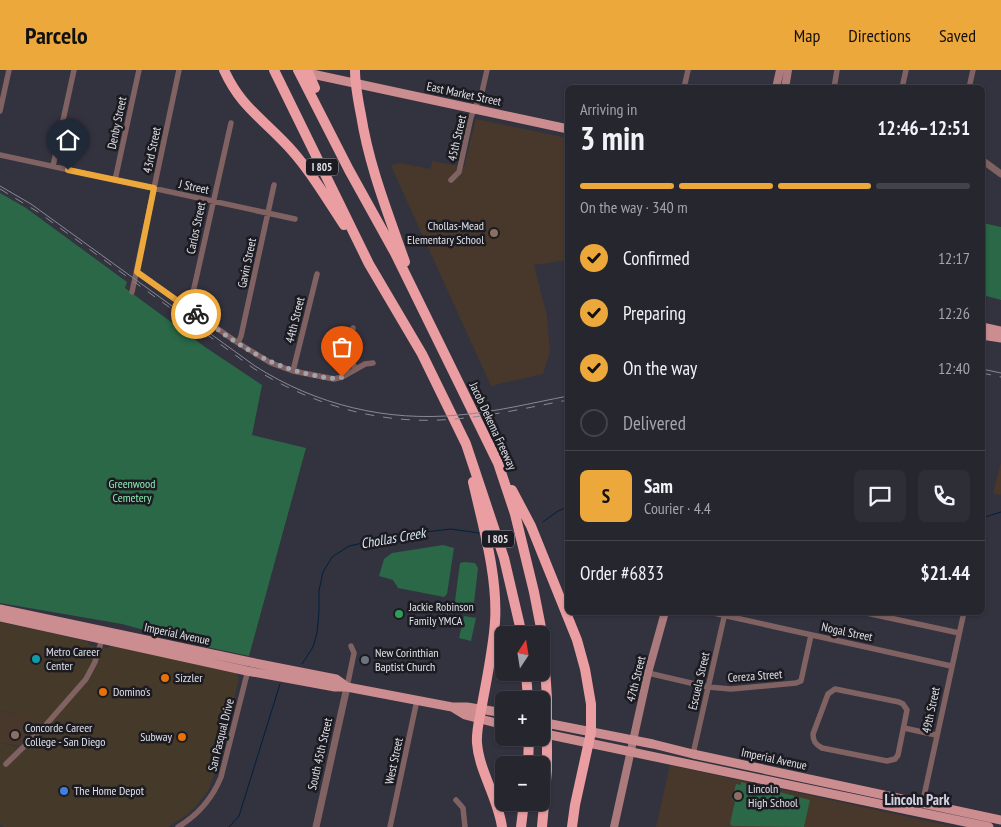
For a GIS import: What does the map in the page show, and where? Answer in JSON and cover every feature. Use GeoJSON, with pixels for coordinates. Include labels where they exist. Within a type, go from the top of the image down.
{"type":"FeatureCollection","features":[{"type":"Feature","properties":{"kind":"highway"},"geometry":{"type":"LineString","coordinates":[[224,70],[232,87],[247,107],[283,141],[307,169],[369,264]]}},
{"type":"Feature","properties":{"kind":"highway","name":"I 805"},"geometry":{"type":"LineString","coordinates":[[274,70],[369,264],[422,354],[466,444],[504,558],[520,626]]}},
{"type":"Feature","properties":{"kind":"highway","name":"Jacob Dekema Freeway"},"geometry":{"type":"LineString","coordinates":[[297,70],[395,253],[498,463],[515,514],[543,638],[547,698],[547,770],[542,827]]}},
{"type":"Feature","properties":{"kind":"highway"},"geometry":{"type":"LineString","coordinates":[[307,70],[349,170]]}},
{"type":"Feature","properties":{"kind":"highway"},"geometry":{"type":"LineString","coordinates":[[355,70],[355,83],[365,143],[380,192],[423,312]]}},
{"type":"Feature","properties":{"kind":"highway"},"geometry":{"type":"LineString","coordinates":[[466,444],[492,571],[495,620],[477,742],[499,810],[502,827]]}},
{"type":"Feature","properties":{"kind":"highway"},"geometry":{"type":"LineString","coordinates":[[498,463],[531,526],[565,610]]}},
{"type":"Feature","properties":{"kind":"highway"},"geometry":{"type":"LineString","coordinates":[[567,615],[577,640],[585,669],[591,704],[591,732],[572,827]]}},
{"type":"Feature","properties":{"kind":"highway"},"geometry":{"type":"LineString","coordinates":[[521,827],[523,811]]}},
{"type":"Feature","properties":{"kind":"main road","name":"East Market Street"},"geometry":{"type":"LineString","coordinates":[[297,70],[565,128]]}},
{"type":"Feature","properties":{"kind":"main road"},"geometry":{"type":"LineString","coordinates":[[777,85],[780,70]]}},
{"type":"Feature","properties":{"kind":"main road"},"geometry":{"type":"LineString","coordinates":[[786,85],[788,70]]}},
{"type":"Feature","properties":{"kind":"main road"},"geometry":{"type":"LineString","coordinates":[[985,328],[1001,332]]}},
{"type":"Feature","properties":{"kind":"main road"},"geometry":{"type":"LineString","coordinates":[[985,335],[1001,338]]}},
{"type":"Feature","properties":{"kind":"main road","name":"Imperial Avenue"},"geometry":{"type":"LineString","coordinates":[[0,609],[335,687],[347,687],[452,707],[467,707],[495,721]]}},
{"type":"Feature","properties":{"kind":"main road","name":"47th Street"},"geometry":{"type":"LineString","coordinates":[[614,827],[648,673],[664,615]]}},
{"type":"Feature","properties":{"kind":"main road","name":"Imperial Avenue"},"geometry":{"type":"LineString","coordinates":[[0,616],[102,639],[249,666]]}},
{"type":"Feature","properties":{"kind":"main road","name":"Imperial Avenue"},"geometry":{"type":"LineString","coordinates":[[480,714],[495,713]]}},
{"type":"Feature","properties":{"kind":"main road","name":"Imperial Avenue"},"geometry":{"type":"LineString","coordinates":[[550,724],[634,740],[921,808],[989,827]]}},
{"type":"Feature","properties":{"kind":"main road","name":"Imperial Avenue"},"geometry":{"type":"LineString","coordinates":[[550,735],[921,808],[1000,821]]}},
{"type":"Feature","properties":{"kind":"street"},"geometry":{"type":"LineString","coordinates":[[0,111],[9,70]]}},
{"type":"Feature","properties":{"kind":"street"},"geometry":{"type":"LineString","coordinates":[[53,166],[74,70]]}},
{"type":"Feature","properties":{"kind":"street","name":"Denby Street"},"geometry":{"type":"LineString","coordinates":[[115,180],[139,70]]}},
{"type":"Feature","properties":{"kind":"street","name":"43rd Street"},"geometry":{"type":"LineString","coordinates":[[132,292],[179,70]]}},
{"type":"Feature","properties":{"kind":"street","name":"45th Street"},"geometry":{"type":"LineString","coordinates":[[451,180],[459,172],[471,117],[482,92],[487,70]]}},
{"type":"Feature","properties":{"kind":"street"},"geometry":{"type":"LineString","coordinates":[[685,85],[688,70]]}},
{"type":"Feature","properties":{"kind":"street"},"geometry":{"type":"LineString","coordinates":[[834,85],[837,70]]}},
{"type":"Feature","properties":{"kind":"street"},"geometry":{"type":"LineString","coordinates":[[903,85],[906,70]]}},
{"type":"Feature","properties":{"kind":"street"},"geometry":{"type":"LineString","coordinates":[[970,85],[973,70]]}},
{"type":"Feature","properties":{"kind":"street","name":"Carlos Street"},"geometry":{"type":"LineString","coordinates":[[184,306],[192,297],[231,123]]}},
{"type":"Feature","properties":{"kind":"street","name":"J Street"},"geometry":{"type":"LineString","coordinates":[[0,155],[295,219]]}},
{"type":"Feature","properties":{"kind":"street"},"geometry":{"type":"LineString","coordinates":[[985,162],[1001,174]]}},
{"type":"Feature","properties":{"kind":"street","name":"Gavin Street"},"geometry":{"type":"LineString","coordinates":[[238,343],[274,186]]}},
{"type":"Feature","properties":{"kind":"street"},"geometry":{"type":"LineString","coordinates":[[137,272],[238,343],[271,363],[293,371],[334,379],[342,377],[365,364],[373,363]]}},
{"type":"Feature","properties":{"kind":"street","name":"44th Street"},"geometry":{"type":"LineString","coordinates":[[293,371],[317,274]]}},
{"type":"Feature","properties":{"kind":"street"},"geometry":{"type":"LineString","coordinates":[[353,328],[349,350],[355,369]]}},
{"type":"Feature","properties":{"kind":"street","name":"Escuela Street"},"geometry":{"type":"LineString","coordinates":[[693,754],[725,615]]}},
{"type":"Feature","properties":{"kind":"street","name":"Nogal Street"},"geometry":{"type":"LineString","coordinates":[[729,615],[951,666]]}},
{"type":"Feature","properties":{"kind":"street"},"geometry":{"type":"LineString","coordinates":[[876,615],[959,633]]}},
{"type":"Feature","properties":{"kind":"street","name":"49th Street"},"geometry":{"type":"LineString","coordinates":[[921,808],[963,615]]}},
{"type":"Feature","properties":{"kind":"street","name":"Cereza Street"},"geometry":{"type":"LineString","coordinates":[[648,673],[708,687],[731,689],[796,684],[801,677],[811,635]]}},
{"type":"Feature","properties":{"kind":"street"},"geometry":{"type":"LineString","coordinates":[[6,764],[44,727],[86,679],[95,662],[102,639]]}},
{"type":"Feature","properties":{"kind":"street"},"geometry":{"type":"LineString","coordinates":[[347,687],[354,653],[351,646]]}},
{"type":"Feature","properties":{"kind":"street","name":"San Pasqual Drive"},"geometry":{"type":"LineString","coordinates":[[178,827],[203,808],[218,784],[249,666]]}},
{"type":"Feature","properties":{"kind":"street","name":"South 45th Street"},"geometry":{"type":"LineString","coordinates":[[316,827],[347,687]]}},
{"type":"Feature","properties":{"kind":"street"},"geometry":{"type":"LineString","coordinates":[[840,689],[903,704],[907,710],[904,728],[898,754],[895,759],[887,761],[822,748],[813,741],[813,734],[828,694],[832,690],[840,689]]}},
{"type":"Feature","properties":{"kind":"street","name":"West Street"},"geometry":{"type":"LineString","coordinates":[[390,827],[417,700]]}},
{"type":"Feature","properties":{"kind":"street"},"geometry":{"type":"LineString","coordinates":[[904,728],[936,736]]}},
{"type":"Feature","properties":{"kind":"street"},"geometry":{"type":"LineString","coordinates":[[456,800],[463,808],[465,827]]}},
{"type":"Feature","properties":{"kind":"shaded area","name":"Chollas-Mead Elementary School"},"geometry":{"type":"Polygon","coordinates":[[[476,119],[565,138],[565,260],[534,265],[547,316],[550,352],[543,374],[491,386],[391,166],[399,163],[431,169],[432,161],[464,167],[476,119]]]}},
{"type":"Feature","properties":{"kind":"shaded area"},"geometry":{"type":"Polygon","coordinates":[[[1001,462],[1001,494],[999,495],[993,493],[1001,462]]]}},
{"type":"Feature","properties":{"kind":"shaded area"},"geometry":{"type":"Polygon","coordinates":[[[0,622],[86,641],[90,645],[107,648],[112,646],[236,673],[239,678],[219,762],[209,789],[198,804],[188,814],[168,827],[4,827],[0,824],[0,743],[18,747],[37,725],[19,715],[0,710],[0,622]]]}},
{"type":"Feature","properties":{"kind":"shaded area","name":"Concorde Career College - San Diego"},"geometry":{"type":"Polygon","coordinates":[[[0,710],[19,715],[23,712],[37,724],[37,727],[20,746],[0,743],[0,710]]]}},
{"type":"Feature","properties":{"kind":"shaded area","name":"Lincoln High School"},"geometry":{"type":"Polygon","coordinates":[[[670,765],[955,827],[656,827],[670,765]]]}},
{"type":"Feature","properties":{"kind":"green space","name":"Greenwood Cemetery"},"geometry":{"type":"Polygon","coordinates":[[[0,193],[26,208],[127,282],[125,288],[205,347],[262,385],[252,435],[306,448],[249,656],[202,646],[122,624],[0,603],[0,193]]]}},
{"type":"Feature","properties":{"kind":"green space"},"geometry":{"type":"Polygon","coordinates":[[[985,223],[1001,227],[1001,300],[985,296],[985,223]]]}},
{"type":"Feature","properties":{"kind":"green space"},"geometry":{"type":"Polygon","coordinates":[[[443,545],[454,548],[447,594],[444,597],[398,588],[393,580],[379,576],[384,559],[392,553],[443,545]]]}},
{"type":"Feature","properties":{"kind":"green space"},"geometry":{"type":"Polygon","coordinates":[[[460,563],[475,563],[478,568],[472,607],[456,605],[455,601],[460,563]]]}},
{"type":"Feature","properties":{"kind":"green space"},"geometry":{"type":"Polygon","coordinates":[[[464,616],[476,618],[471,641],[459,638],[464,616]]]}},
{"type":"Feature","properties":{"kind":"green space"},"geometry":{"type":"Polygon","coordinates":[[[741,782],[810,800],[804,827],[732,826],[730,824],[735,801],[732,800],[736,784],[741,785],[741,782]]]}},
{"type":"Feature","properties":{"kind":"waterway"},"geometry":{"type":"LineString","coordinates":[[543,522],[565,508]]}},
{"type":"Feature","properties":{"kind":"waterway","name":"Chollas Creek"},"geometry":{"type":"LineString","coordinates":[[985,517],[1001,512]]}},
{"type":"Feature","properties":{"kind":"waterway","name":"Chollas Creek"},"geometry":{"type":"LineString","coordinates":[[302,664],[313,647],[317,633],[319,591],[323,572],[332,557],[349,546],[400,535],[451,529],[479,533]]}},
{"type":"Feature","properties":{"kind":"waterway"},"geometry":{"type":"LineString","coordinates":[[229,827],[239,816],[280,684]]}},
{"type":"Feature","properties":{"kind":"tram line"},"geometry":{"type":"LineString","coordinates":[[0,186],[31,204],[255,366],[278,380],[302,391],[353,408],[405,416],[432,417],[486,412],[565,397]]}},
{"type":"Feature","properties":{"kind":"tram line"},"geometry":{"type":"LineString","coordinates":[[985,370],[1001,373]]}},
{"type":"Feature","properties":{"kind":"railway"},"geometry":{"type":"LineString","coordinates":[[0,189],[38,212],[253,368],[319,401],[366,414],[390,418],[440,420],[488,415],[565,401]]}},
{"type":"Feature","properties":{"kind":"railway"},"geometry":{"type":"LineString","coordinates":[[985,374],[1001,377]]}},
{"type":"Feature","properties":{"kind":"way so far"},"geometry":{"type":"LineString","coordinates":[[196,314],[271,363],[293,371],[334,379],[342,377]]}},
{"type":"Feature","properties":{"kind":"place","name":"Chollas-Mead Elementary School"},"geometry":{"type":"Point","coordinates":[494,233]}},
{"type":"Feature","properties":{"kind":"place","name":"Jackie Robinson Family YMCA"},"geometry":{"type":"Point","coordinates":[399,614]}},
{"type":"Feature","properties":{"kind":"place","name":"Metro Career Center"},"geometry":{"type":"Point","coordinates":[36,659]}},
{"type":"Feature","properties":{"kind":"place","name":"New Corinthian Baptist Church"},"geometry":{"type":"Point","coordinates":[365,660]}},
{"type":"Feature","properties":{"kind":"place","name":"Sizzler"},"geometry":{"type":"Point","coordinates":[165,678]}},
{"type":"Feature","properties":{"kind":"place","name":"Domino's"},"geometry":{"type":"Point","coordinates":[103,692]}},
{"type":"Feature","properties":{"kind":"place","name":"Concorde Career College - San Diego"},"geometry":{"type":"Point","coordinates":[15,735]}},
{"type":"Feature","properties":{"kind":"place","name":"Subway"},"geometry":{"type":"Point","coordinates":[182,737]}},
{"type":"Feature","properties":{"kind":"place","name":"The Home Depot"},"geometry":{"type":"Point","coordinates":[64,791]}},
{"type":"Feature","properties":{"kind":"place","name":"Lincoln High School"},"geometry":{"type":"Point","coordinates":[738,796]}},
{"type":"Feature","properties":{"kind":"district","name":"Lincoln Park"},"geometry":{"type":"Point","coordinates":[917,800]}},
{"type":"Feature","properties":{"kind":"route"},"geometry":{"type":"LineString","coordinates":[[68,170],[154,188],[137,272],[196,314]]}}]}
